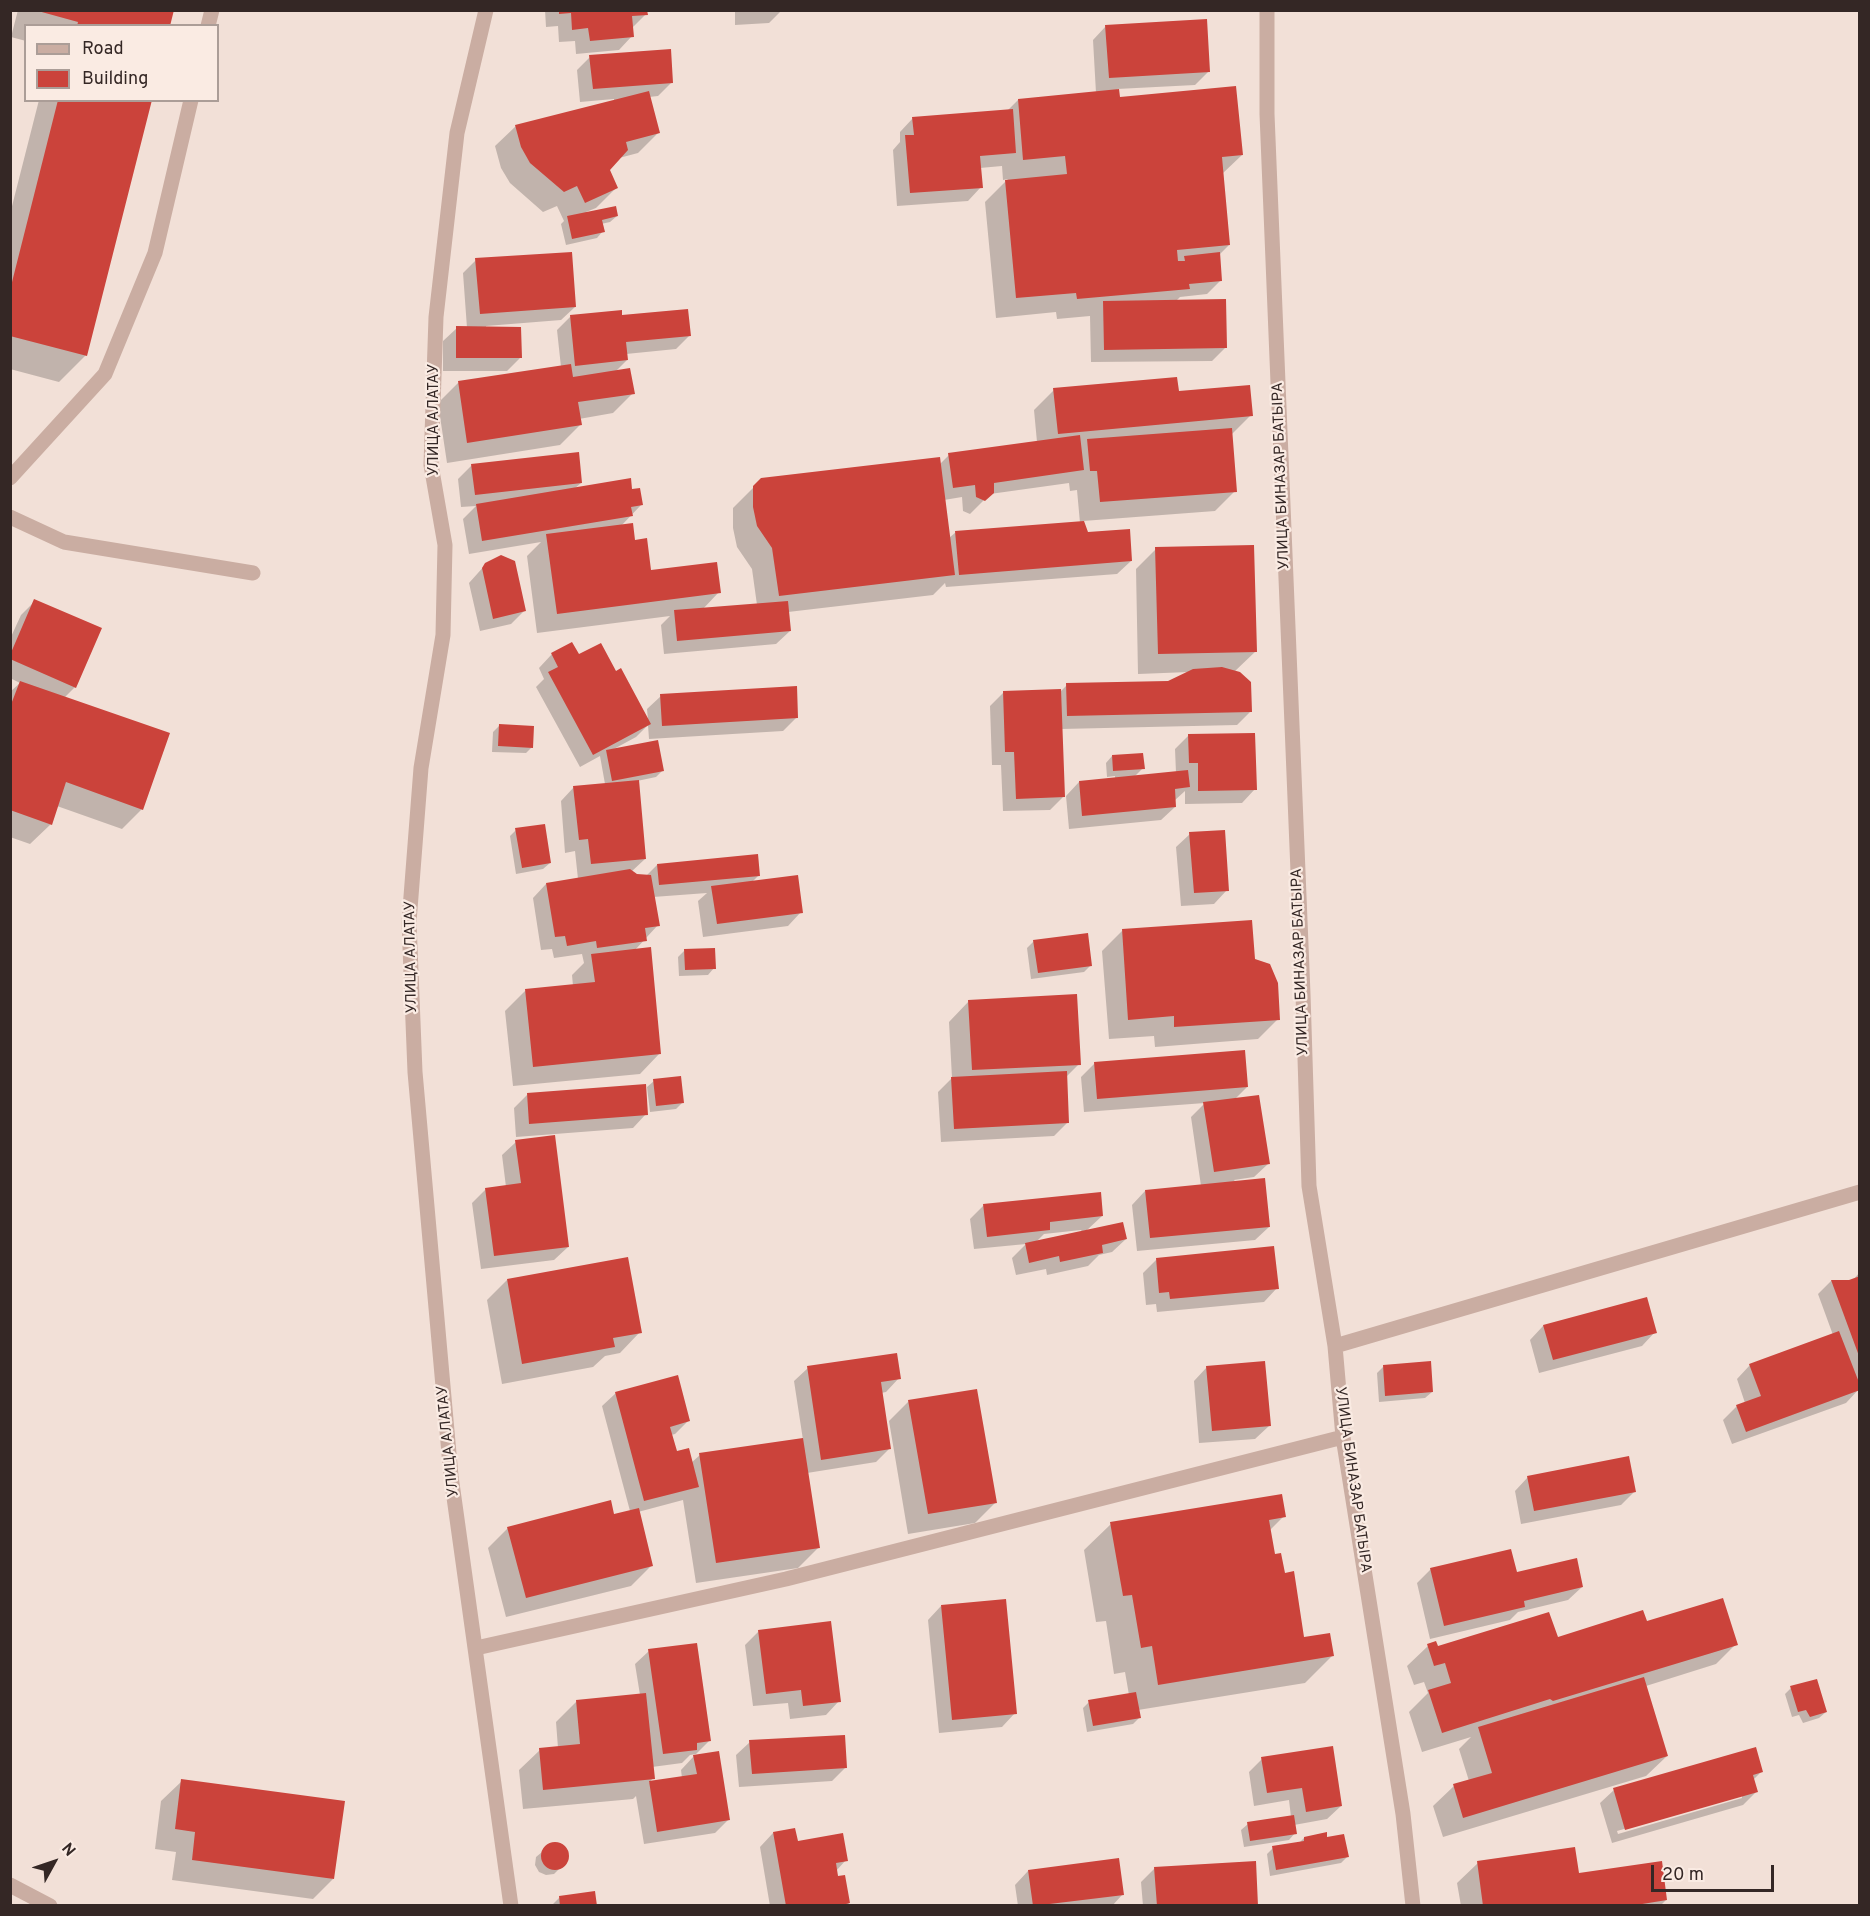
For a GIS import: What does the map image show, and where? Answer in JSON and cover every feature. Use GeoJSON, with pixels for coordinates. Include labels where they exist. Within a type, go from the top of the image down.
{"type":"FeatureCollection","features":[{"type":"Feature","properties":{"kind":"street","name":"УЛИЦА АЛАТАУ"},"geometry":{"type":"LineString","coordinates":[[486,10],[457,133],[436,317],[431,465],[445,545],[442,635],[421,768],[409,922],[415,1072],[451,1476],[511,1905]]}},
{"type":"Feature","properties":{"kind":"street","name":"УЛИЦА БИНАЗАР БАТЫРА"},"geometry":{"type":"LineString","coordinates":[[1267,10],[1267,114],[1302,959],[1309,1186],[1335,1346],[1343,1437],[1403,1814],[1413,1905]]}},
{"type":"Feature","properties":{"kind":"street"},"geometry":{"type":"LineString","coordinates":[[10,478],[105,374],[155,253],[191,102]]}},
{"type":"Feature","properties":{"kind":"street"},"geometry":{"type":"LineString","coordinates":[[10,517],[64,542],[253,573]]}},
{"type":"Feature","properties":{"kind":"street"},"geometry":{"type":"LineString","coordinates":[[1335,1346],[1860,1192]]}},
{"type":"Feature","properties":{"kind":"street"},"geometry":{"type":"LineString","coordinates":[[476,1648],[786,1579],[1343,1437]]}},
{"type":"Feature","properties":{"kind":"street"},"geometry":{"type":"LineString","coordinates":[[10,1885],[50,1905]]}},
{"type":"Feature","properties":{"kind":"building"},"geometry":{"type":"Polygon","coordinates":[[[174,10],[170,24],[78,24],[78,22],[38,11],[174,10]]]}},
{"type":"Feature","properties":{"kind":"building"},"geometry":{"type":"Polygon","coordinates":[[[559,10],[647,10],[648,15],[632,16],[634,37],[590,41],[588,28],[572,30],[571,13],[559,14],[559,10]]]}},
{"type":"Feature","properties":{"kind":"building"},"geometry":{"type":"Polygon","coordinates":[[[1207,19],[1210,72],[1109,78],[1105,25],[1207,19]]]}},
{"type":"Feature","properties":{"kind":"building"},"geometry":{"type":"Polygon","coordinates":[[[671,49],[673,83],[593,89],[589,55],[671,49]]]}},
{"type":"Feature","properties":{"kind":"building"},"geometry":{"type":"Polygon","coordinates":[[[1236,86],[1243,155],[1222,157],[1230,245],[1177,250],[1178,261],[1185,261],[1184,256],[1220,252],[1222,281],[1189,284],[1190,289],[1077,299],[1076,293],[1016,298],[1005,180],[1067,174],[1065,156],[1023,160],[1018,99],[1119,89],[1120,97],[1236,86]]]}},
{"type":"Feature","properties":{"kind":"building"},"geometry":{"type":"Polygon","coordinates":[[[649,91],[660,133],[626,142],[628,150],[610,170],[618,188],[585,203],[577,186],[564,192],[530,163],[521,147],[515,125],[649,91]]]}},
{"type":"Feature","properties":{"kind":"building"},"geometry":{"type":"Polygon","coordinates":[[[57,102],[151,102],[87,356],[10,336],[10,290],[57,102]]]}},
{"type":"Feature","properties":{"kind":"building"},"geometry":{"type":"Polygon","coordinates":[[[1013,109],[1016,153],[980,156],[983,188],[910,193],[905,135],[914,135],[912,117],[1013,109]]]}},
{"type":"Feature","properties":{"kind":"building"},"geometry":{"type":"Polygon","coordinates":[[[616,206],[618,216],[602,220],[605,232],[572,239],[567,216],[616,206]]]}},
{"type":"Feature","properties":{"kind":"building"},"geometry":{"type":"Polygon","coordinates":[[[572,252],[576,307],[480,314],[475,258],[572,252]]]}},
{"type":"Feature","properties":{"kind":"building"},"geometry":{"type":"Polygon","coordinates":[[[1226,299],[1227,348],[1104,350],[1103,301],[1226,299]]]}},
{"type":"Feature","properties":{"kind":"building"},"geometry":{"type":"Polygon","coordinates":[[[688,309],[691,336],[626,342],[628,360],[575,366],[570,315],[622,310],[622,315],[688,309]]]}},
{"type":"Feature","properties":{"kind":"building"},"geometry":{"type":"Polygon","coordinates":[[[456,326],[521,327],[522,358],[456,358],[456,326]]]}},
{"type":"Feature","properties":{"kind":"building"},"geometry":{"type":"Polygon","coordinates":[[[571,364],[573,377],[630,368],[635,394],[578,402],[582,425],[467,443],[458,381],[571,364]]]}},
{"type":"Feature","properties":{"kind":"building"},"geometry":{"type":"Polygon","coordinates":[[[1177,377],[1179,391],[1250,385],[1253,416],[1058,434],[1053,388],[1177,377]]]}},
{"type":"Feature","properties":{"kind":"building"},"geometry":{"type":"Polygon","coordinates":[[[1232,428],[1237,492],[1100,502],[1097,471],[1090,471],[1087,439],[1232,428]]]}},
{"type":"Feature","properties":{"kind":"building"},"geometry":{"type":"Polygon","coordinates":[[[1080,435],[1084,470],[994,483],[994,493],[985,501],[976,497],[975,485],[953,488],[948,453],[1080,435]]]}},
{"type":"Feature","properties":{"kind":"building"},"geometry":{"type":"Polygon","coordinates":[[[579,452],[582,483],[475,495],[471,464],[579,452]]]}},
{"type":"Feature","properties":{"kind":"building"},"geometry":{"type":"Polygon","coordinates":[[[940,457],[955,575],[779,596],[772,548],[757,526],[753,507],[753,486],[761,478],[940,457]]]}},
{"type":"Feature","properties":{"kind":"building"},"geometry":{"type":"Polygon","coordinates":[[[631,478],[632,489],[640,488],[643,505],[631,507],[633,516],[482,541],[476,504],[631,478]]]}},
{"type":"Feature","properties":{"kind":"building"},"geometry":{"type":"Polygon","coordinates":[[[1084,521],[1088,532],[1130,529],[1132,561],[959,575],[955,531],[1084,521]]]}},
{"type":"Feature","properties":{"kind":"building"},"geometry":{"type":"Polygon","coordinates":[[[633,523],[635,540],[647,538],[651,570],[717,562],[721,593],[557,614],[546,534],[633,523]]]}},
{"type":"Feature","properties":{"kind":"building"},"geometry":{"type":"Polygon","coordinates":[[[1254,545],[1257,652],[1158,654],[1155,547],[1254,545]]]}},
{"type":"Feature","properties":{"kind":"building"},"geometry":{"type":"Polygon","coordinates":[[[501,555],[515,561],[526,611],[493,619],[482,568],[485,563],[501,555]]]}},
{"type":"Feature","properties":{"kind":"building"},"geometry":{"type":"Polygon","coordinates":[[[34,599],[102,628],[76,688],[10,659],[34,599]]]}},
{"type":"Feature","properties":{"kind":"building"},"geometry":{"type":"Polygon","coordinates":[[[788,601],[791,631],[677,641],[674,610],[788,601]]]}},
{"type":"Feature","properties":{"kind":"building"},"geometry":{"type":"Polygon","coordinates":[[[572,642],[579,654],[601,643],[616,671],[621,668],[651,724],[593,755],[548,672],[558,667],[551,653],[572,642]]]}},
{"type":"Feature","properties":{"kind":"building"},"geometry":{"type":"Polygon","coordinates":[[[1222,667],[1240,672],[1251,682],[1252,712],[1067,716],[1066,683],[1168,681],[1193,669],[1222,667]]]}},
{"type":"Feature","properties":{"kind":"building"},"geometry":{"type":"Polygon","coordinates":[[[20,681],[170,733],[143,810],[66,782],[52,825],[10,810],[10,707],[20,681]]]}},
{"type":"Feature","properties":{"kind":"building"},"geometry":{"type":"Polygon","coordinates":[[[797,686],[798,718],[662,726],[660,694],[797,686]]]}},
{"type":"Feature","properties":{"kind":"building"},"geometry":{"type":"Polygon","coordinates":[[[1061,689],[1065,797],[1016,799],[1014,752],[1005,752],[1003,691],[1061,689]]]}},
{"type":"Feature","properties":{"kind":"building"},"geometry":{"type":"Polygon","coordinates":[[[499,724],[534,726],[533,748],[498,746],[499,724]]]}},
{"type":"Feature","properties":{"kind":"building"},"geometry":{"type":"Polygon","coordinates":[[[1255,733],[1257,790],[1198,791],[1198,763],[1189,763],[1188,734],[1255,733]]]}},
{"type":"Feature","properties":{"kind":"building"},"geometry":{"type":"Polygon","coordinates":[[[658,740],[664,771],[612,781],[606,750],[658,740]]]}},
{"type":"Feature","properties":{"kind":"building"},"geometry":{"type":"Polygon","coordinates":[[[1143,753],[1145,769],[1113,771],[1112,755],[1143,753]]]}},
{"type":"Feature","properties":{"kind":"building"},"geometry":{"type":"Polygon","coordinates":[[[1188,770],[1190,787],[1175,789],[1176,807],[1082,816],[1079,781],[1188,770]]]}},
{"type":"Feature","properties":{"kind":"building"},"geometry":{"type":"Polygon","coordinates":[[[639,780],[646,859],[591,864],[588,839],[579,840],[573,786],[639,780]]]}},
{"type":"Feature","properties":{"kind":"building"},"geometry":{"type":"Polygon","coordinates":[[[545,824],[551,863],[522,868],[515,828],[545,824]]]}},
{"type":"Feature","properties":{"kind":"building"},"geometry":{"type":"Polygon","coordinates":[[[1225,830],[1229,891],[1194,893],[1189,832],[1225,830]]]}},
{"type":"Feature","properties":{"kind":"building"},"geometry":{"type":"Polygon","coordinates":[[[758,854],[760,876],[659,885],[657,864],[758,854]]]}},
{"type":"Feature","properties":{"kind":"building"},"geometry":{"type":"Polygon","coordinates":[[[630,869],[637,874],[651,875],[660,926],[645,928],[647,941],[597,948],[596,941],[567,946],[565,936],[555,937],[546,883],[630,869]]]}},
{"type":"Feature","properties":{"kind":"building"},"geometry":{"type":"Polygon","coordinates":[[[798,875],[803,913],[717,924],[711,886],[798,875]]]}},
{"type":"Feature","properties":{"kind":"building"},"geometry":{"type":"Polygon","coordinates":[[[1252,920],[1255,959],[1270,964],[1278,983],[1280,1020],[1174,1027],[1174,1016],[1128,1020],[1122,929],[1252,920]]]}},
{"type":"Feature","properties":{"kind":"building"},"geometry":{"type":"Polygon","coordinates":[[[1088,933],[1092,966],[1038,973],[1033,940],[1088,933]]]}},
{"type":"Feature","properties":{"kind":"building"},"geometry":{"type":"Polygon","coordinates":[[[651,947],[661,1054],[533,1067],[525,989],[595,982],[591,954],[651,947]]]}},
{"type":"Feature","properties":{"kind":"building"},"geometry":{"type":"Polygon","coordinates":[[[715,948],[716,969],[685,970],[684,949],[715,948]]]}},
{"type":"Feature","properties":{"kind":"building"},"geometry":{"type":"Polygon","coordinates":[[[1077,994],[1081,1065],[972,1070],[968,1000],[1077,994]]]}},
{"type":"Feature","properties":{"kind":"building"},"geometry":{"type":"Polygon","coordinates":[[[1245,1050],[1248,1087],[1097,1099],[1094,1062],[1245,1050]]]}},
{"type":"Feature","properties":{"kind":"building"},"geometry":{"type":"Polygon","coordinates":[[[1067,1071],[1069,1123],[954,1129],[951,1077],[1067,1071]]]}},
{"type":"Feature","properties":{"kind":"building"},"geometry":{"type":"Polygon","coordinates":[[[681,1076],[684,1103],[656,1106],[653,1079],[681,1076]]]}},
{"type":"Feature","properties":{"kind":"building"},"geometry":{"type":"Polygon","coordinates":[[[646,1084],[648,1115],[529,1124],[527,1093],[646,1084]]]}},
{"type":"Feature","properties":{"kind":"building"},"geometry":{"type":"Polygon","coordinates":[[[1259,1095],[1270,1164],[1214,1172],[1203,1102],[1259,1095]]]}},
{"type":"Feature","properties":{"kind":"building"},"geometry":{"type":"Polygon","coordinates":[[[555,1135],[569,1247],[494,1256],[485,1188],[521,1183],[515,1140],[555,1135]]]}},
{"type":"Feature","properties":{"kind":"building"},"geometry":{"type":"Polygon","coordinates":[[[1265,1178],[1270,1227],[1150,1238],[1145,1190],[1265,1178]]]}},
{"type":"Feature","properties":{"kind":"building"},"geometry":{"type":"Polygon","coordinates":[[[1101,1192],[1103,1216],[1050,1222],[1050,1230],[987,1237],[983,1204],[1101,1192]]]}},
{"type":"Feature","properties":{"kind":"building"},"geometry":{"type":"Polygon","coordinates":[[[1123,1222],[1127,1239],[1102,1245],[1103,1253],[1060,1262],[1059,1256],[1029,1263],[1025,1243],[1123,1222]]]}},
{"type":"Feature","properties":{"kind":"building"},"geometry":{"type":"Polygon","coordinates":[[[1274,1246],[1279,1289],[1170,1299],[1169,1292],[1159,1293],[1156,1258],[1274,1246]]]}},
{"type":"Feature","properties":{"kind":"building"},"geometry":{"type":"Polygon","coordinates":[[[628,1257],[642,1333],[613,1338],[615,1347],[522,1364],[507,1279],[628,1257]]]}},
{"type":"Feature","properties":{"kind":"building"},"geometry":{"type":"Polygon","coordinates":[[[1860,1276],[1859,1356],[1831,1280],[1849,1280],[1860,1276]]]}},
{"type":"Feature","properties":{"kind":"building"},"geometry":{"type":"Polygon","coordinates":[[[1647,1297],[1657,1333],[1553,1360],[1543,1325],[1647,1297]]]}},
{"type":"Feature","properties":{"kind":"building"},"geometry":{"type":"Polygon","coordinates":[[[1839,1331],[1860,1390],[1746,1432],[1736,1405],[1761,1396],[1749,1364],[1839,1331]]]}},
{"type":"Feature","properties":{"kind":"building"},"geometry":{"type":"Polygon","coordinates":[[[897,1353],[901,1379],[881,1382],[891,1449],[821,1460],[807,1366],[897,1353]]]}},
{"type":"Feature","properties":{"kind":"building"},"geometry":{"type":"Polygon","coordinates":[[[1265,1361],[1271,1426],[1212,1431],[1206,1366],[1265,1361]]]}},
{"type":"Feature","properties":{"kind":"building"},"geometry":{"type":"Polygon","coordinates":[[[1431,1361],[1433,1392],[1385,1396],[1383,1365],[1431,1361]]]}},
{"type":"Feature","properties":{"kind":"building"},"geometry":{"type":"Polygon","coordinates":[[[678,1375],[690,1421],[670,1427],[677,1451],[689,1448],[699,1487],[644,1501],[615,1392],[678,1375]]]}},
{"type":"Feature","properties":{"kind":"building"},"geometry":{"type":"Polygon","coordinates":[[[977,1389],[997,1503],[928,1514],[908,1400],[977,1389]]]}},
{"type":"Feature","properties":{"kind":"building"},"geometry":{"type":"Polygon","coordinates":[[[803,1438],[820,1548],[716,1563],[699,1453],[803,1438]]]}},
{"type":"Feature","properties":{"kind":"building"},"geometry":{"type":"Polygon","coordinates":[[[1629,1456],[1636,1492],[1534,1511],[1527,1476],[1629,1456]]]}},
{"type":"Feature","properties":{"kind":"building"},"geometry":{"type":"Polygon","coordinates":[[[1282,1494],[1286,1517],[1269,1520],[1275,1554],[1281,1553],[1285,1573],[1294,1571],[1304,1637],[1330,1633],[1334,1656],[1158,1685],[1152,1646],[1141,1648],[1132,1595],[1123,1596],[1110,1522],[1282,1494]]]}},
{"type":"Feature","properties":{"kind":"building"},"geometry":{"type":"Polygon","coordinates":[[[611,1500],[614,1514],[639,1508],[653,1566],[526,1598],[507,1527],[611,1500]]]}},
{"type":"Feature","properties":{"kind":"building"},"geometry":{"type":"Polygon","coordinates":[[[1511,1549],[1517,1572],[1577,1558],[1583,1587],[1524,1601],[1525,1607],[1444,1626],[1430,1568],[1511,1549]]]}},
{"type":"Feature","properties":{"kind":"building"},"geometry":{"type":"Polygon","coordinates":[[[1723,1598],[1738,1645],[1553,1701],[1550,1699],[1442,1733],[1428,1690],[1451,1683],[1445,1663],[1434,1666],[1427,1644],[1436,1641],[1438,1646],[1549,1612],[1558,1637],[1643,1610],[1647,1621],[1723,1598]]]}},
{"type":"Feature","properties":{"kind":"building"},"geometry":{"type":"Polygon","coordinates":[[[1006,1599],[1017,1714],[952,1720],[941,1605],[1006,1599]]]}},
{"type":"Feature","properties":{"kind":"building"},"geometry":{"type":"Polygon","coordinates":[[[831,1621],[841,1702],[803,1706],[801,1690],[766,1694],[758,1630],[831,1621]]]}},
{"type":"Feature","properties":{"kind":"building"},"geometry":{"type":"Polygon","coordinates":[[[697,1643],[711,1741],[697,1743],[697,1750],[663,1754],[648,1649],[697,1643]]]}},
{"type":"Feature","properties":{"kind":"building"},"geometry":{"type":"Polygon","coordinates":[[[1644,1677],[1668,1756],[1463,1818],[1453,1784],[1492,1773],[1478,1727],[1644,1677]]]}},
{"type":"Feature","properties":{"kind":"building"},"geometry":{"type":"Polygon","coordinates":[[[1817,1679],[1827,1712],[1810,1717],[1806,1710],[1798,1712],[1790,1686],[1817,1679]]]}},
{"type":"Feature","properties":{"kind":"building"},"geometry":{"type":"Polygon","coordinates":[[[1136,1692],[1141,1718],[1093,1726],[1088,1700],[1136,1692]]]}},
{"type":"Feature","properties":{"kind":"building"},"geometry":{"type":"Polygon","coordinates":[[[646,1693],[655,1779],[543,1790],[539,1748],[580,1744],[576,1700],[646,1693]]]}},
{"type":"Feature","properties":{"kind":"building"},"geometry":{"type":"Polygon","coordinates":[[[845,1735],[847,1768],[752,1774],[749,1740],[845,1735]]]}},
{"type":"Feature","properties":{"kind":"building"},"geometry":{"type":"Polygon","coordinates":[[[1333,1746],[1342,1806],[1306,1812],[1302,1788],[1267,1793],[1261,1757],[1333,1746]]]}},
{"type":"Feature","properties":{"kind":"building"},"geometry":{"type":"Polygon","coordinates":[[[1756,1747],[1763,1772],[1753,1775],[1758,1792],[1625,1830],[1613,1788],[1756,1747]]]}},
{"type":"Feature","properties":{"kind":"building"},"geometry":{"type":"Polygon","coordinates":[[[719,1751],[730,1820],[657,1832],[649,1781],[697,1774],[693,1755],[719,1751]]]}},
{"type":"Feature","properties":{"kind":"building"},"geometry":{"type":"Polygon","coordinates":[[[181,1779],[345,1801],[334,1879],[192,1860],[195,1832],[175,1829],[181,1779]]]}},
{"type":"Feature","properties":{"kind":"building"},"geometry":{"type":"Polygon","coordinates":[[[1294,1815],[1297,1834],[1250,1841],[1247,1822],[1294,1815]]]}},
{"type":"Feature","properties":{"kind":"building"},"geometry":{"type":"Polygon","coordinates":[[[795,1828],[798,1841],[843,1833],[848,1861],[836,1863],[838,1876],[845,1875],[850,1903],[838,1906],[786,1906],[773,1832],[795,1828]]]}},
{"type":"Feature","properties":{"kind":"building"},"geometry":{"type":"Polygon","coordinates":[[[1327,1832],[1327,1837],[1344,1834],[1349,1857],[1276,1870],[1272,1846],[1304,1841],[1304,1837],[1327,1832]]]}},
{"type":"Feature","properties":{"kind":"building"},"geometry":{"type":"Polygon","coordinates":[[[555,1842],[565,1846],[569,1856],[565,1866],[555,1870],[545,1866],[541,1856],[545,1846],[555,1842]]]}},
{"type":"Feature","properties":{"kind":"building"},"geometry":{"type":"Polygon","coordinates":[[[1575,1847],[1579,1873],[1662,1861],[1667,1900],[1630,1906],[1483,1906],[1477,1861],[1575,1847]]]}},
{"type":"Feature","properties":{"kind":"building"},"geometry":{"type":"Polygon","coordinates":[[[1119,1858],[1124,1895],[1033,1906],[1028,1870],[1119,1858]]]}},
{"type":"Feature","properties":{"kind":"building"},"geometry":{"type":"Polygon","coordinates":[[[1256,1861],[1258,1906],[1157,1906],[1154,1867],[1256,1861]]]}},
{"type":"Feature","properties":{"kind":"building"},"geometry":{"type":"Polygon","coordinates":[[[595,1891],[597,1906],[560,1906],[559,1896],[595,1891]]]}}]}
